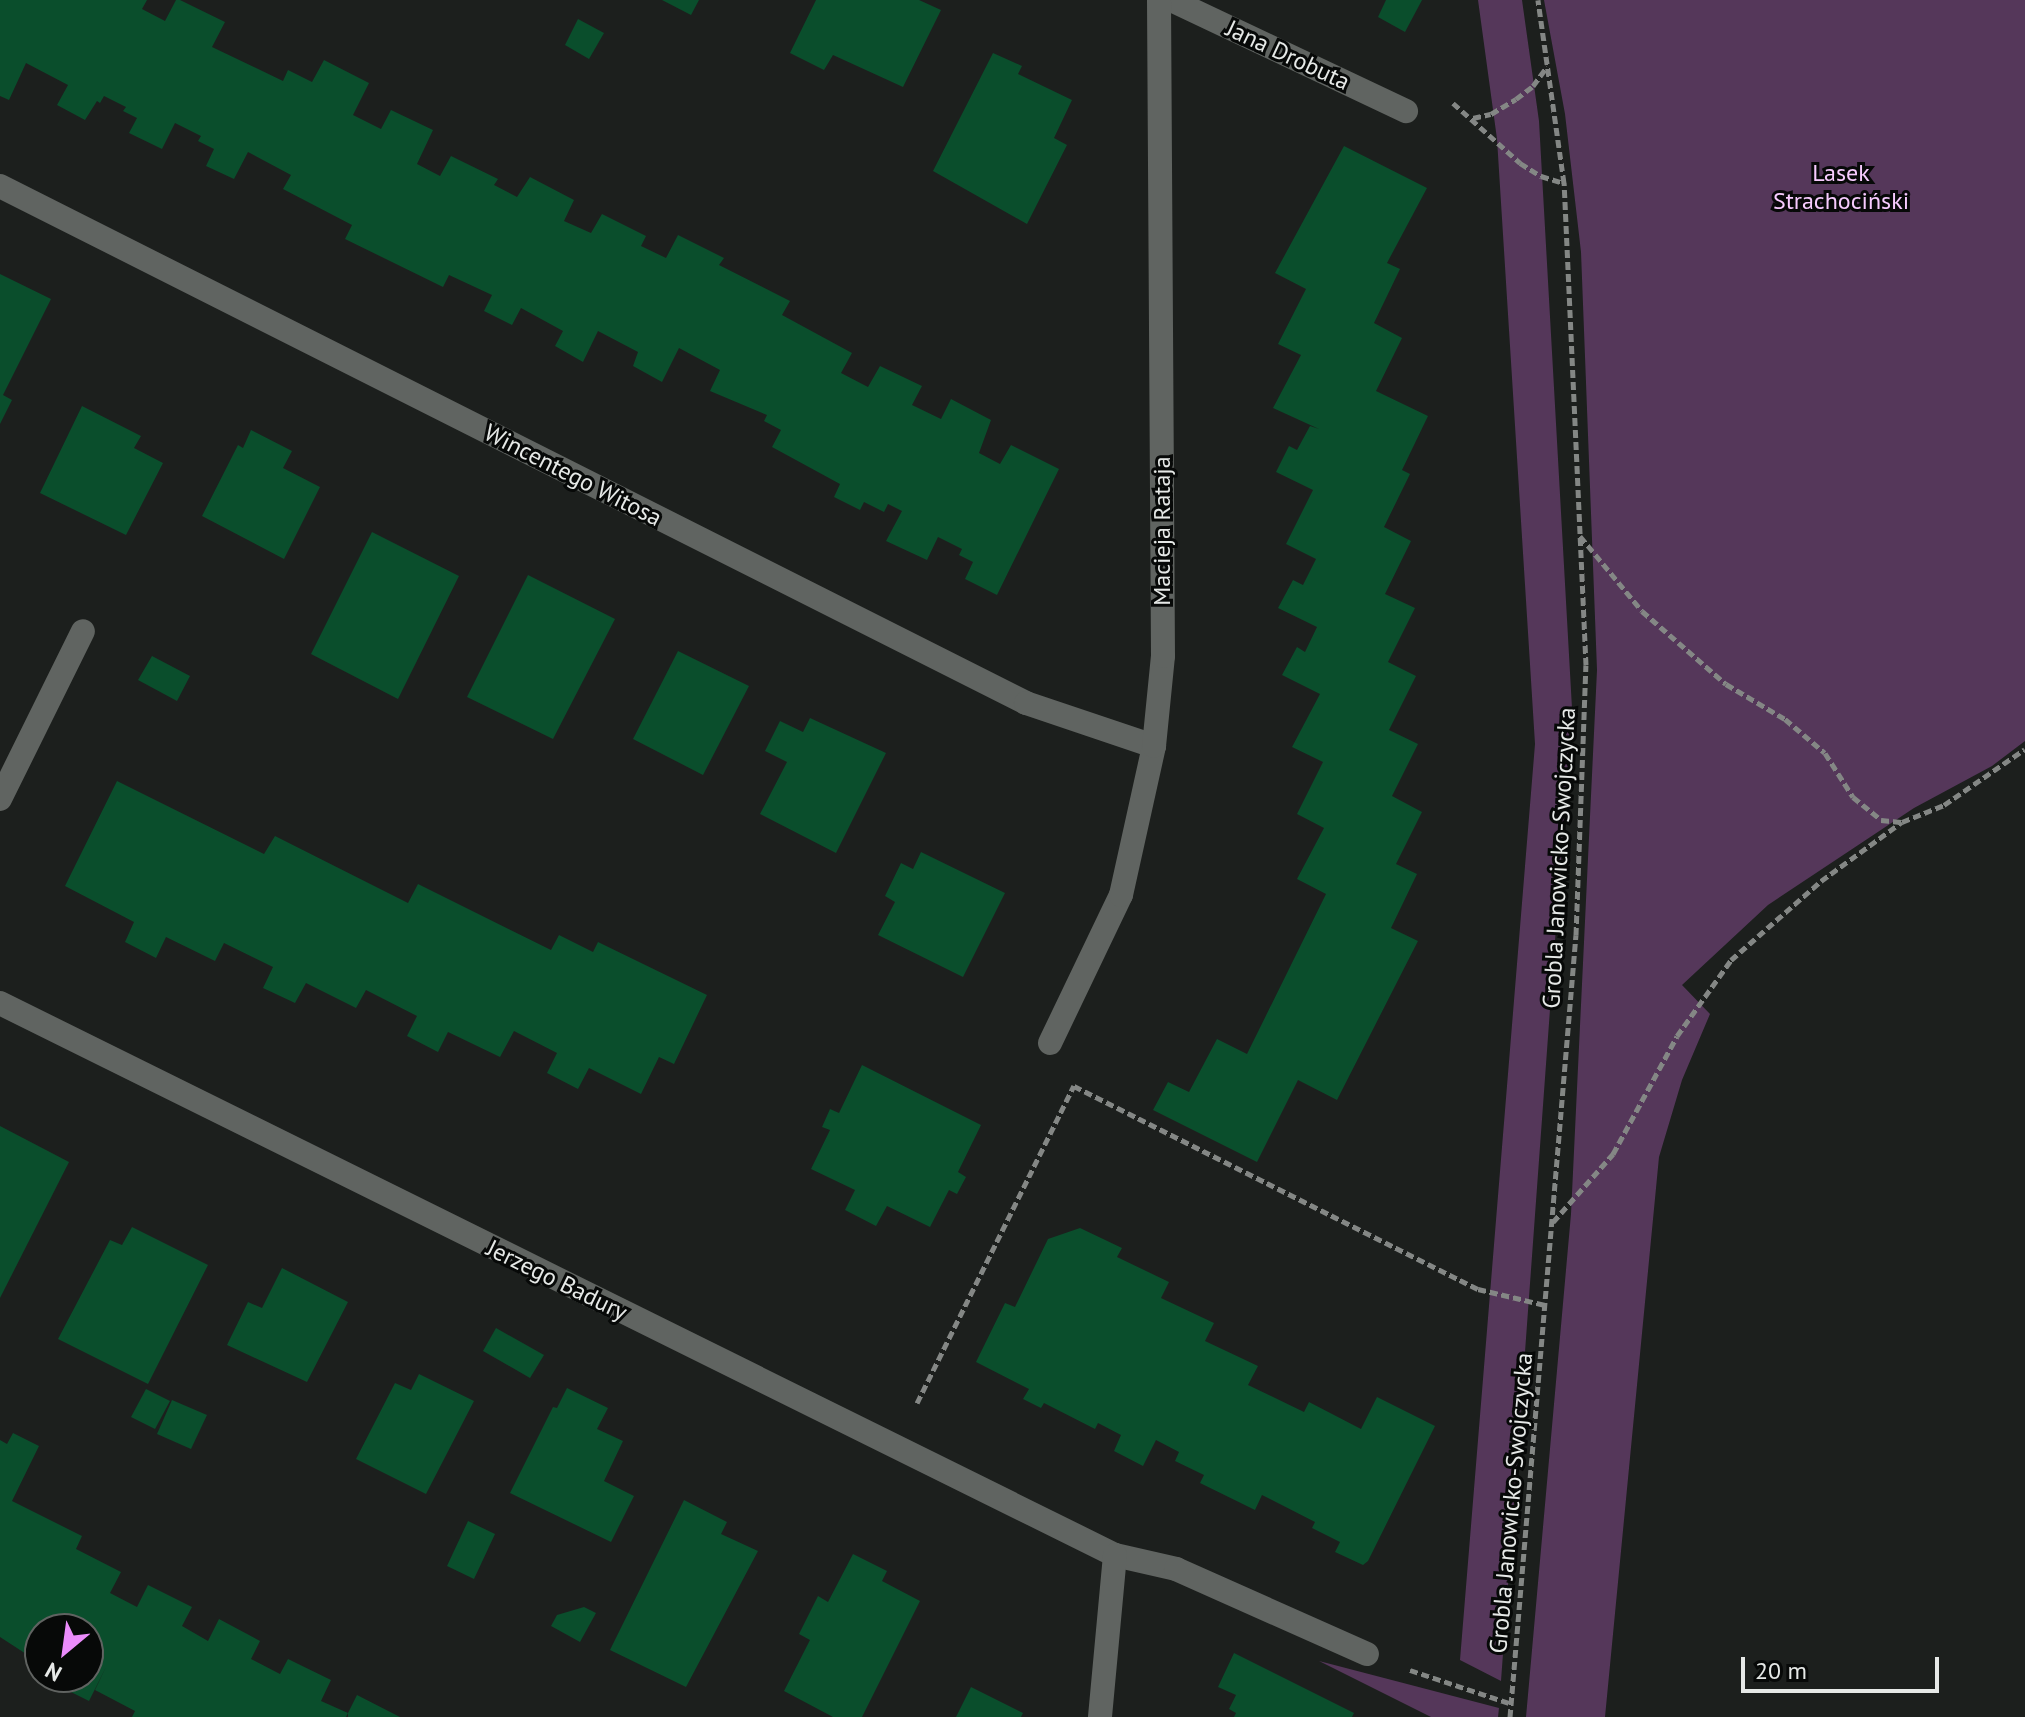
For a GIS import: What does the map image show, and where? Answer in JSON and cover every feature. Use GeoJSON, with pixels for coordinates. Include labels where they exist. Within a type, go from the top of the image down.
{"type":"FeatureCollection","features":[{"type":"Feature","properties":{"kind":"street","name":"Macieja Rataja"},"geometry":{"type":"LineString","coordinates":[[1050,1043],[1121,895],[1154,746],[1163,656],[1159,0]]}},
{"type":"Feature","properties":{"kind":"street","name":"Jana Drobuta"},"geometry":{"type":"LineString","coordinates":[[1171,0],[1406,111]]}},
{"type":"Feature","properties":{"kind":"street","name":"Wincentego Witosa"},"geometry":{"type":"LineString","coordinates":[[0,186],[1026,703],[1154,746]]}},
{"type":"Feature","properties":{"kind":"street"},"geometry":{"type":"LineString","coordinates":[[0,799],[83,631]]}},
{"type":"Feature","properties":{"kind":"street","name":"Jerzego Badury"},"geometry":{"type":"LineString","coordinates":[[0,1003],[1115,1555],[1176,1569],[1367,1654]]}},
{"type":"Feature","properties":{"kind":"street"},"geometry":{"type":"LineString","coordinates":[[1100,1717],[1115,1555]]}},
{"type":"Feature","properties":{"kind":"path","name":"Grobla Janowicko-Swojczycka"},"geometry":{"type":"LineString","coordinates":[[1510,1717],[1576,935],[1586,665],[1564,183],[1538,0]]}},
{"type":"Feature","properties":{"kind":"path"},"geometry":{"type":"LineString","coordinates":[[1473,118],[1491,114],[1516,99],[1533,86],[1547,66]]}},
{"type":"Feature","properties":{"kind":"path"},"geometry":{"type":"LineString","coordinates":[[1451,101],[1520,163],[1541,176],[1564,183]]}},
{"type":"Feature","properties":{"kind":"path"},"geometry":{"type":"LineString","coordinates":[[1579,535],[1642,611],[1726,684],[1785,719],[1825,753],[1853,797],[1881,820],[1902,822]]}},
{"type":"Feature","properties":{"kind":"path"},"geometry":{"type":"LineString","coordinates":[[1552,1223],[1613,1154],[1677,1036],[1731,960],[1821,881],[1902,822],[1944,805],[2025,749]]}},
{"type":"Feature","properties":{"kind":"path"},"geometry":{"type":"LineString","coordinates":[[895,1448],[1074,1086],[1478,1289],[1545,1305]]}},
{"type":"Feature","properties":{"kind":"path"},"geometry":{"type":"LineString","coordinates":[[1439,1680],[1512,1704]]}},
{"type":"Feature","properties":{"kind":"green space"},"geometry":{"type":"Polygon","coordinates":[[[1478,0],[1522,0],[1539,121],[1572,708],[1501,1681],[1460,1660],[1535,744],[1497,139],[1478,0]]]}},
{"type":"Feature","properties":{"kind":"green space","name":"Lasek Strachociński"},"geometry":{"type":"Polygon","coordinates":[[[1544,0],[2025,0],[2025,741],[1992,766],[1914,808],[1768,905],[1682,985],[1710,1014],[1682,1080],[1659,1157],[1605,1717],[1526,1717],[1571,1214],[1597,670],[1581,252],[1565,114],[1544,0]]]}},
{"type":"Feature","properties":{"kind":"green space"},"geometry":{"type":"Polygon","coordinates":[[[1319,1661],[1499,1708],[1498,1717],[1431,1717],[1319,1661]]]}},
{"type":"Feature","properties":{"kind":"building"},"geometry":{"type":"Polygon","coordinates":[[[0,0],[147,0],[142,9],[165,21],[176,0],[180,0],[225,22],[212,47],[283,81],[288,70],[312,82],[324,60],[369,83],[353,115],[381,129],[391,110],[433,130],[417,164],[440,176],[451,156],[498,179],[494,185],[517,197],[530,177],[574,200],[564,221],[591,233],[602,214],[646,236],[641,246],[666,258],[678,235],[724,258],[719,265],[790,301],[782,315],[852,353],[841,373],[868,387],[880,366],[922,386],[912,405],[941,419],[951,399],[991,420],[979,453],[1000,464],[1011,445],[1059,469],[997,595],[965,579],[973,562],[959,555],[962,549],[938,537],[927,560],[886,541],[902,511],[888,504],[884,512],[864,502],[860,510],[834,497],[840,484],[772,447],[781,430],[764,421],[767,415],[710,391],[720,370],[679,348],[662,382],[633,366],[638,352],[598,331],[583,362],[555,346],[563,331],[521,308],[512,325],[484,311],[492,295],[449,275],[443,287],[345,239],[352,225],[283,189],[291,175],[248,152],[234,179],[206,166],[214,149],[198,141],[201,136],[175,123],[162,149],[129,133],[137,118],[123,111],[126,107],[104,96],[85,120],[57,105],[68,85],[26,63],[9,100],[0,96],[0,0]]]}},
{"type":"Feature","properties":{"kind":"building"},"geometry":{"type":"Polygon","coordinates":[[[662,0],[699,0],[691,15],[662,0]]]}},
{"type":"Feature","properties":{"kind":"building"},"geometry":{"type":"Polygon","coordinates":[[[816,0],[919,0],[941,10],[903,87],[833,55],[824,70],[790,53],[816,0]]]}},
{"type":"Feature","properties":{"kind":"building"},"geometry":{"type":"Polygon","coordinates":[[[1386,0],[1422,0],[1405,32],[1378,17],[1386,0]]]}},
{"type":"Feature","properties":{"kind":"building"},"geometry":{"type":"Polygon","coordinates":[[[578,19],[604,33],[589,59],[565,45],[578,19]]]}},
{"type":"Feature","properties":{"kind":"building"},"geometry":{"type":"Polygon","coordinates":[[[993,53],[1022,66],[1018,74],[1072,100],[1054,138],[1067,145],[1027,224],[933,171],[993,53]]]}},
{"type":"Feature","properties":{"kind":"building"},"geometry":{"type":"Polygon","coordinates":[[[1344,146],[1427,188],[1387,263],[1400,269],[1374,323],[1402,338],[1376,391],[1428,416],[1402,470],[1410,474],[1384,527],[1411,541],[1385,594],[1415,608],[1388,662],[1416,676],[1389,730],[1418,744],[1392,796],[1422,812],[1396,864],[1417,874],[1391,928],[1418,941],[1337,1100],[1298,1080],[1257,1162],[1153,1110],[1168,1082],[1189,1092],[1217,1039],[1247,1054],[1326,894],[1297,879],[1324,828],[1297,814],[1323,762],[1292,747],[1320,694],[1282,675],[1297,647],[1305,652],[1317,627],[1278,608],[1293,580],[1303,585],[1316,559],[1286,544],[1313,490],[1276,472],[1289,446],[1297,450],[1310,426],[1319,429],[1273,408],[1301,355],[1278,344],[1306,289],[1275,273],[1344,146]]]}},
{"type":"Feature","properties":{"kind":"building"},"geometry":{"type":"Polygon","coordinates":[[[0,274],[51,299],[3,395],[12,400],[0,424],[0,274]]]}},
{"type":"Feature","properties":{"kind":"building"},"geometry":{"type":"Polygon","coordinates":[[[82,406],[141,436],[134,448],[163,463],[126,535],[40,493],[82,406]]]}},
{"type":"Feature","properties":{"kind":"building"},"geometry":{"type":"Polygon","coordinates":[[[251,430],[292,451],[283,468],[320,487],[284,559],[202,516],[238,445],[243,448],[251,430]]]}},
{"type":"Feature","properties":{"kind":"building"},"geometry":{"type":"Polygon","coordinates":[[[372,532],[459,576],[398,699],[311,654],[372,532]]]}},
{"type":"Feature","properties":{"kind":"building"},"geometry":{"type":"Polygon","coordinates":[[[528,575],[615,619],[553,739],[467,697],[528,575]]]}},
{"type":"Feature","properties":{"kind":"building"},"geometry":{"type":"Polygon","coordinates":[[[678,651],[749,686],[703,775],[633,739],[678,651]]]}},
{"type":"Feature","properties":{"kind":"building"},"geometry":{"type":"Polygon","coordinates":[[[152,656],[190,676],[177,701],[138,680],[152,656]]]}},
{"type":"Feature","properties":{"kind":"building"},"geometry":{"type":"Polygon","coordinates":[[[810,718],[886,753],[836,853],[760,814],[787,762],[765,751],[780,721],[803,732],[810,718]]]}},
{"type":"Feature","properties":{"kind":"building"},"geometry":{"type":"Polygon","coordinates":[[[117,781],[264,854],[275,836],[408,903],[418,884],[551,950],[559,935],[593,952],[598,942],[707,995],[674,1064],[659,1057],[641,1094],[589,1068],[578,1089],[547,1073],[557,1053],[514,1031],[500,1057],[448,1032],[438,1052],[407,1036],[417,1016],[366,990],[356,1008],[306,983],[295,1003],[263,988],[273,967],[224,943],[215,961],[166,937],[156,958],[125,942],[134,922],[65,886],[117,781]]]}},
{"type":"Feature","properties":{"kind":"building"},"geometry":{"type":"Polygon","coordinates":[[[921,852],[1005,893],[963,977],[878,935],[895,902],[885,896],[901,863],[913,869],[921,852]]]}},
{"type":"Feature","properties":{"kind":"building"},"geometry":{"type":"Polygon","coordinates":[[[862,1065],[981,1125],[958,1172],[966,1177],[957,1194],[949,1190],[930,1227],[887,1206],[876,1226],[845,1210],[855,1190],[811,1169],[830,1130],[822,1127],[830,1109],[839,1113],[862,1065]]]}},
{"type":"Feature","properties":{"kind":"building"},"geometry":{"type":"Polygon","coordinates":[[[0,1126],[69,1162],[0,1298],[0,1126]]]}},
{"type":"Feature","properties":{"kind":"building"},"geometry":{"type":"Polygon","coordinates":[[[132,1227],[208,1265],[148,1384],[58,1339],[110,1240],[122,1245],[132,1227]]]}},
{"type":"Feature","properties":{"kind":"building"},"geometry":{"type":"Polygon","coordinates":[[[1080,1228],[1122,1248],[1117,1257],[1169,1282],[1161,1298],[1214,1323],[1205,1341],[1258,1366],[1248,1385],[1304,1412],[1309,1402],[1361,1429],[1377,1397],[1435,1426],[1368,1561],[1363,1565],[1335,1552],[1340,1542],[1312,1528],[1315,1522],[1262,1495],[1255,1510],[1200,1483],[1204,1475],[1175,1461],[1179,1452],[1156,1440],[1143,1466],[1114,1451],[1121,1435],[1098,1423],[1095,1429],[1044,1403],[1041,1408],[1023,1399],[1029,1389],[976,1362],[1005,1303],[1015,1307],[1048,1239],[1080,1228]]]}},
{"type":"Feature","properties":{"kind":"building"},"geometry":{"type":"Polygon","coordinates":[[[282,1268],[348,1302],[307,1382],[227,1345],[248,1302],[262,1308],[282,1268]]]}},
{"type":"Feature","properties":{"kind":"building"},"geometry":{"type":"Polygon","coordinates":[[[496,1328],[544,1355],[530,1378],[483,1351],[496,1328]]]}},
{"type":"Feature","properties":{"kind":"building"},"geometry":{"type":"Polygon","coordinates":[[[419,1374],[474,1401],[426,1494],[356,1459],[395,1383],[411,1390],[419,1374]]]}},
{"type":"Feature","properties":{"kind":"building"},"geometry":{"type":"Polygon","coordinates":[[[567,1388],[608,1408],[597,1429],[623,1441],[604,1481],[634,1496],[611,1542],[510,1493],[553,1407],[557,1408],[567,1388]]]}},
{"type":"Feature","properties":{"kind":"building"},"geometry":{"type":"Polygon","coordinates":[[[146,1389],[170,1401],[155,1429],[131,1417],[146,1389]]]}},
{"type":"Feature","properties":{"kind":"building"},"geometry":{"type":"Polygon","coordinates":[[[172,1400],[207,1415],[191,1449],[157,1434],[172,1400]]]}},
{"type":"Feature","properties":{"kind":"building"},"geometry":{"type":"Polygon","coordinates":[[[13,1433],[39,1446],[12,1501],[82,1536],[76,1549],[121,1572],[110,1593],[137,1607],[148,1585],[192,1607],[182,1626],[208,1641],[219,1619],[260,1641],[251,1659],[280,1674],[288,1659],[331,1680],[321,1701],[348,1713],[346,1717],[132,1717],[135,1711],[101,1693],[104,1693],[106,1667],[104,1671],[104,1613],[24,1613],[24,1653],[0,1637],[0,1440],[7,1444],[13,1433]]]}},
{"type":"Feature","properties":{"kind":"building"},"geometry":{"type":"Polygon","coordinates":[[[684,1500],[727,1522],[721,1534],[758,1551],[686,1687],[610,1650],[684,1500]]]}},
{"type":"Feature","properties":{"kind":"building"},"geometry":{"type":"Polygon","coordinates":[[[468,1521],[495,1534],[474,1579],[447,1566],[468,1521]]]}},
{"type":"Feature","properties":{"kind":"building"},"geometry":{"type":"Polygon","coordinates":[[[853,1554],[887,1571],[882,1581],[920,1601],[862,1717],[833,1717],[784,1691],[810,1640],[799,1634],[818,1596],[828,1602],[853,1554]]]}},
{"type":"Feature","properties":{"kind":"building"},"geometry":{"type":"Polygon","coordinates":[[[584,1607],[596,1613],[580,1642],[551,1626],[557,1615],[584,1607]]]}},
{"type":"Feature","properties":{"kind":"building"},"geometry":{"type":"Polygon","coordinates":[[[1234,1653],[1354,1713],[1352,1717],[1234,1717],[1236,1713],[1229,1709],[1236,1695],[1218,1687],[1234,1653]]]}},
{"type":"Feature","properties":{"kind":"building"},"geometry":{"type":"Polygon","coordinates":[[[971,1687],[1023,1713],[1021,1717],[956,1717],[971,1687]]]}},
{"type":"Feature","properties":{"kind":"building"},"geometry":{"type":"Polygon","coordinates":[[[73,1693],[93,1693],[89,1701],[73,1693]]]}},
{"type":"Feature","properties":{"kind":"building"},"geometry":{"type":"Polygon","coordinates":[[[357,1695],[400,1717],[348,1717],[357,1695]]]}}]}
